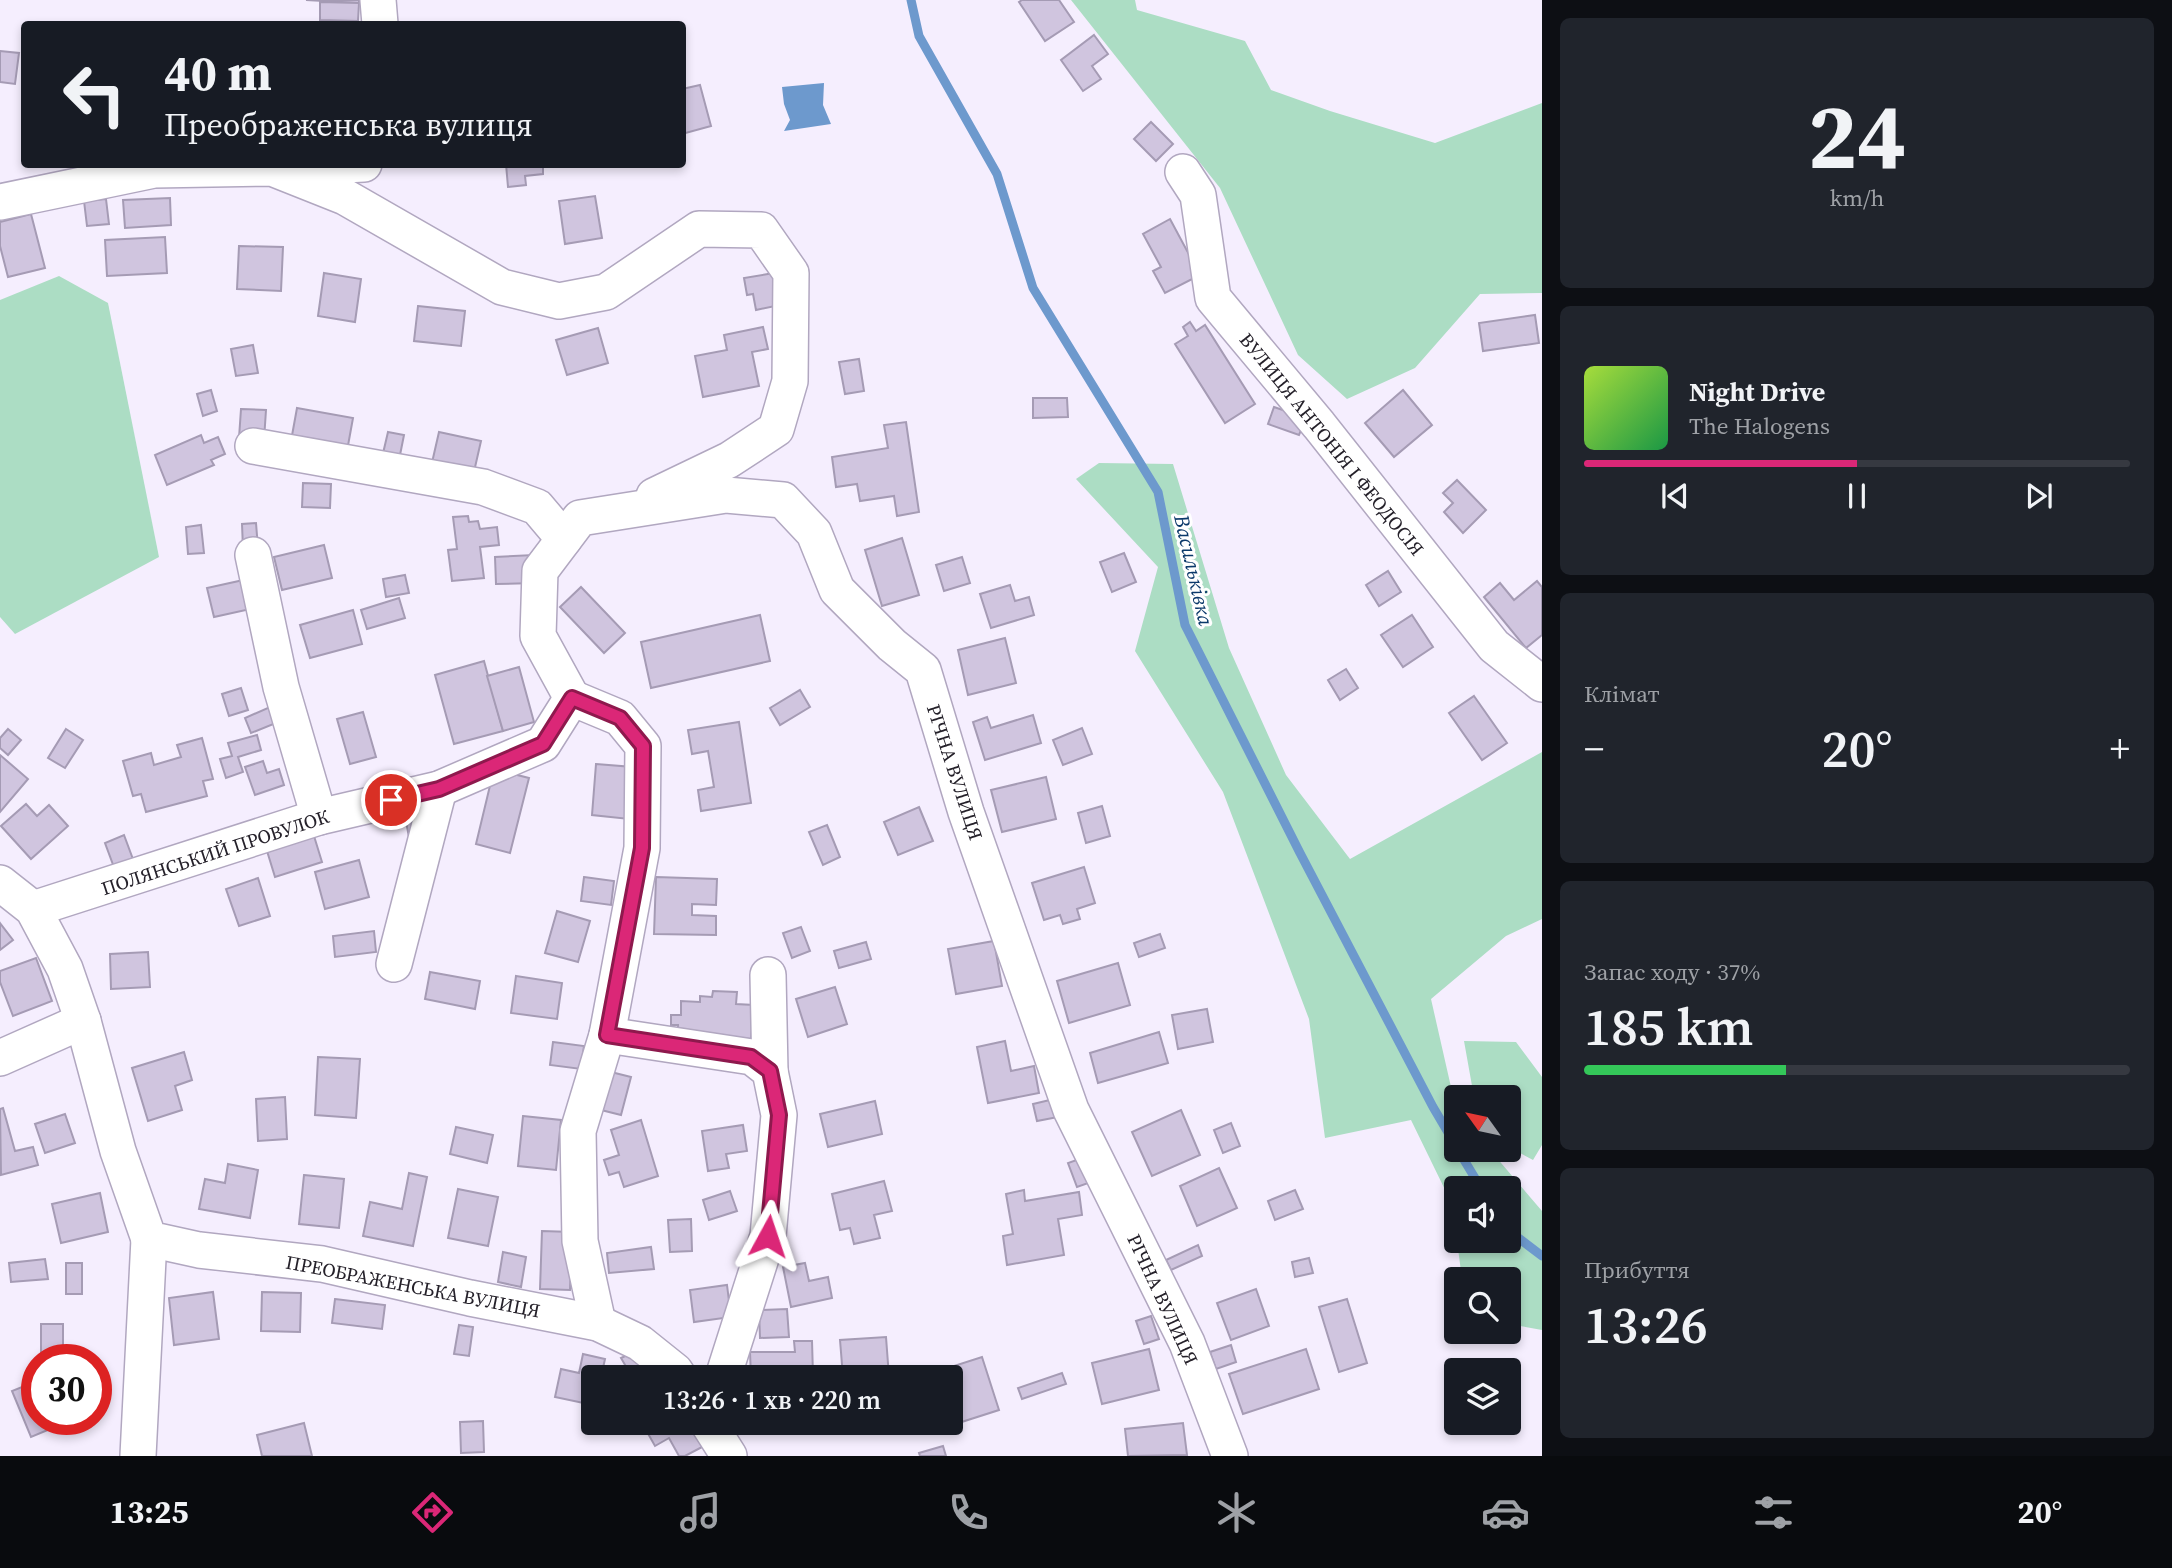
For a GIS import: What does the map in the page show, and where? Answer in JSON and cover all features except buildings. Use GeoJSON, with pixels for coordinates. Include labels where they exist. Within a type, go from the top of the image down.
{"type":"FeatureCollection","features":[{"type":"Feature","properties":{"kind":"street"},"geometry":{"type":"LineString","coordinates":[[378,0],[380,21]]}},
{"type":"Feature","properties":{"kind":"street"},"geometry":{"type":"LineString","coordinates":[[0,202],[154,170],[290,168]]}},
{"type":"Feature","properties":{"kind":"street"},"geometry":{"type":"LineString","coordinates":[[272,169],[345,197],[502,288],[559,301],[606,292],[699,229],[761,230],[791,273],[790,381],[776,429],[729,460],[620,512]]}},
{"type":"Feature","properties":{"kind":"street","name":"ВУЛИЦЯ АНТОНІЯ І ФЕОДОСІЯ"},"geometry":{"type":"LineString","coordinates":[[1183,172],[1198,195],[1213,298],[1320,425],[1494,646],[1542,684]]}},
{"type":"Feature","properties":{"kind":"street"},"geometry":{"type":"LineString","coordinates":[[253,446],[483,487],[537,506],[565,539]]}},
{"type":"Feature","properties":{"kind":"street","name":"РІЧНА ВУЛИЦЯ"},"geometry":{"type":"LineString","coordinates":[[572,698],[538,636],[540,571],[580,518],[726,495],[783,500],[814,533],[837,590],[892,645],[923,670],[966,812],[1071,1110],[1187,1343],[1230,1456]]}},
{"type":"Feature","properties":{"kind":"street"},"geometry":{"type":"LineString","coordinates":[[253,555],[281,687],[320,817]]}},
{"type":"Feature","properties":{"kind":"street"},"geometry":{"type":"LineString","coordinates":[[572,698],[620,718],[643,746],[642,848],[607,1035],[578,1131],[580,1241],[598,1323]]}},
{"type":"Feature","properties":{"kind":"street","name":"ПОЛЯНСЬКИЙ ПРОВУЛОК"},"geometry":{"type":"LineString","coordinates":[[33,909],[320,817],[439,789],[543,744],[572,698]]}},
{"type":"Feature","properties":{"kind":"street"},"geometry":{"type":"LineString","coordinates":[[394,964],[439,789]]}},
{"type":"Feature","properties":{"kind":"street"},"geometry":{"type":"LineString","coordinates":[[0,883],[33,909],[65,969],[83,1021],[118,1150],[149,1239],[138,1456]]}},
{"type":"Feature","properties":{"kind":"street"},"geometry":{"type":"LineString","coordinates":[[727,1365],[768,1236],[779,1115],[770,1071],[768,975]]}},
{"type":"Feature","properties":{"kind":"street"},"geometry":{"type":"LineString","coordinates":[[0,1058],[83,1021]]}},
{"type":"Feature","properties":{"kind":"street"},"geometry":{"type":"LineString","coordinates":[[607,1035],[751,1057],[770,1071]]}},
{"type":"Feature","properties":{"kind":"street","name":"ПРЕОБРАЖЕНСЬКА ВУЛИЦЯ"},"geometry":{"type":"LineString","coordinates":[[149,1239],[199,1250],[322,1264],[470,1298],[598,1323],[640,1343],[665,1365]]}},
{"type":"Feature","properties":{"kind":"street"},"geometry":{"type":"LineString","coordinates":[[716,1435],[729,1456]]}},
{"type":"Feature","properties":{"kind":"green space"},"geometry":{"type":"Polygon","coordinates":[[[1071,0],[1135,0],[1137,10],[1245,41],[1271,90],[1435,143],[1542,103],[1542,293],[1480,294],[1415,368],[1347,399],[1298,355],[1220,188],[1071,0]]]}},
{"type":"Feature","properties":{"kind":"green space"},"geometry":{"type":"Polygon","coordinates":[[[59,276],[108,303],[159,557],[15,634],[0,617],[0,300],[59,276]]]}},
{"type":"Feature","properties":{"kind":"green space"},"geometry":{"type":"Polygon","coordinates":[[[1099,463],[1173,464],[1229,648],[1286,775],[1350,859],[1542,752],[1542,919],[1506,936],[1431,999],[1451,1085],[1444,1085],[1444,1162],[1500,1162],[1512,1176],[1444,1176],[1444,1188],[1411,1120],[1325,1138],[1309,1019],[1223,792],[1135,651],[1158,567],[1076,479],[1099,463]]]}},
{"type":"Feature","properties":{"kind":"green space"},"geometry":{"type":"Polygon","coordinates":[[[1464,1041],[1516,1042],[1542,1077],[1542,1145],[1533,1160],[1521,1154],[1521,1085],[1472,1085],[1464,1041]]]}},
{"type":"Feature","properties":{"kind":"green space"},"geometry":{"type":"Polygon","coordinates":[[[1521,1186],[1542,1211],[1542,1330],[1521,1326],[1521,1267],[1460,1267],[1459,1253],[1521,1253],[1521,1186]]]}},
{"type":"Feature","properties":{"kind":"water"},"geometry":{"type":"Polygon","coordinates":[[[824,83],[823,105],[831,124],[784,131],[790,120],[782,87],[824,83]]]}},
{"type":"Feature","properties":{"kind":"waterway","name":"Васильківка"},"geometry":{"type":"LineString","coordinates":[[911,0],[919,36],[997,174],[1033,288],[1158,492],[1185,625],[1300,853],[1444,1126]]}},
{"type":"Feature","properties":{"kind":"waterway","name":"Васильківка"},"geometry":{"type":"LineString","coordinates":[[1465,1162],[1474,1176]]}},
{"type":"Feature","properties":{"kind":"waterway","name":"Васильківка"},"geometry":{"type":"LineString","coordinates":[[1521,1240],[1542,1256]]}},
{"type":"Feature","properties":{"kind":"route"},"geometry":{"type":"LineString","coordinates":[[391,800],[439,789],[543,744],[572,698],[620,718],[643,746],[642,848],[607,1035],[751,1057],[770,1071],[779,1115],[768,1236]]}}]}
